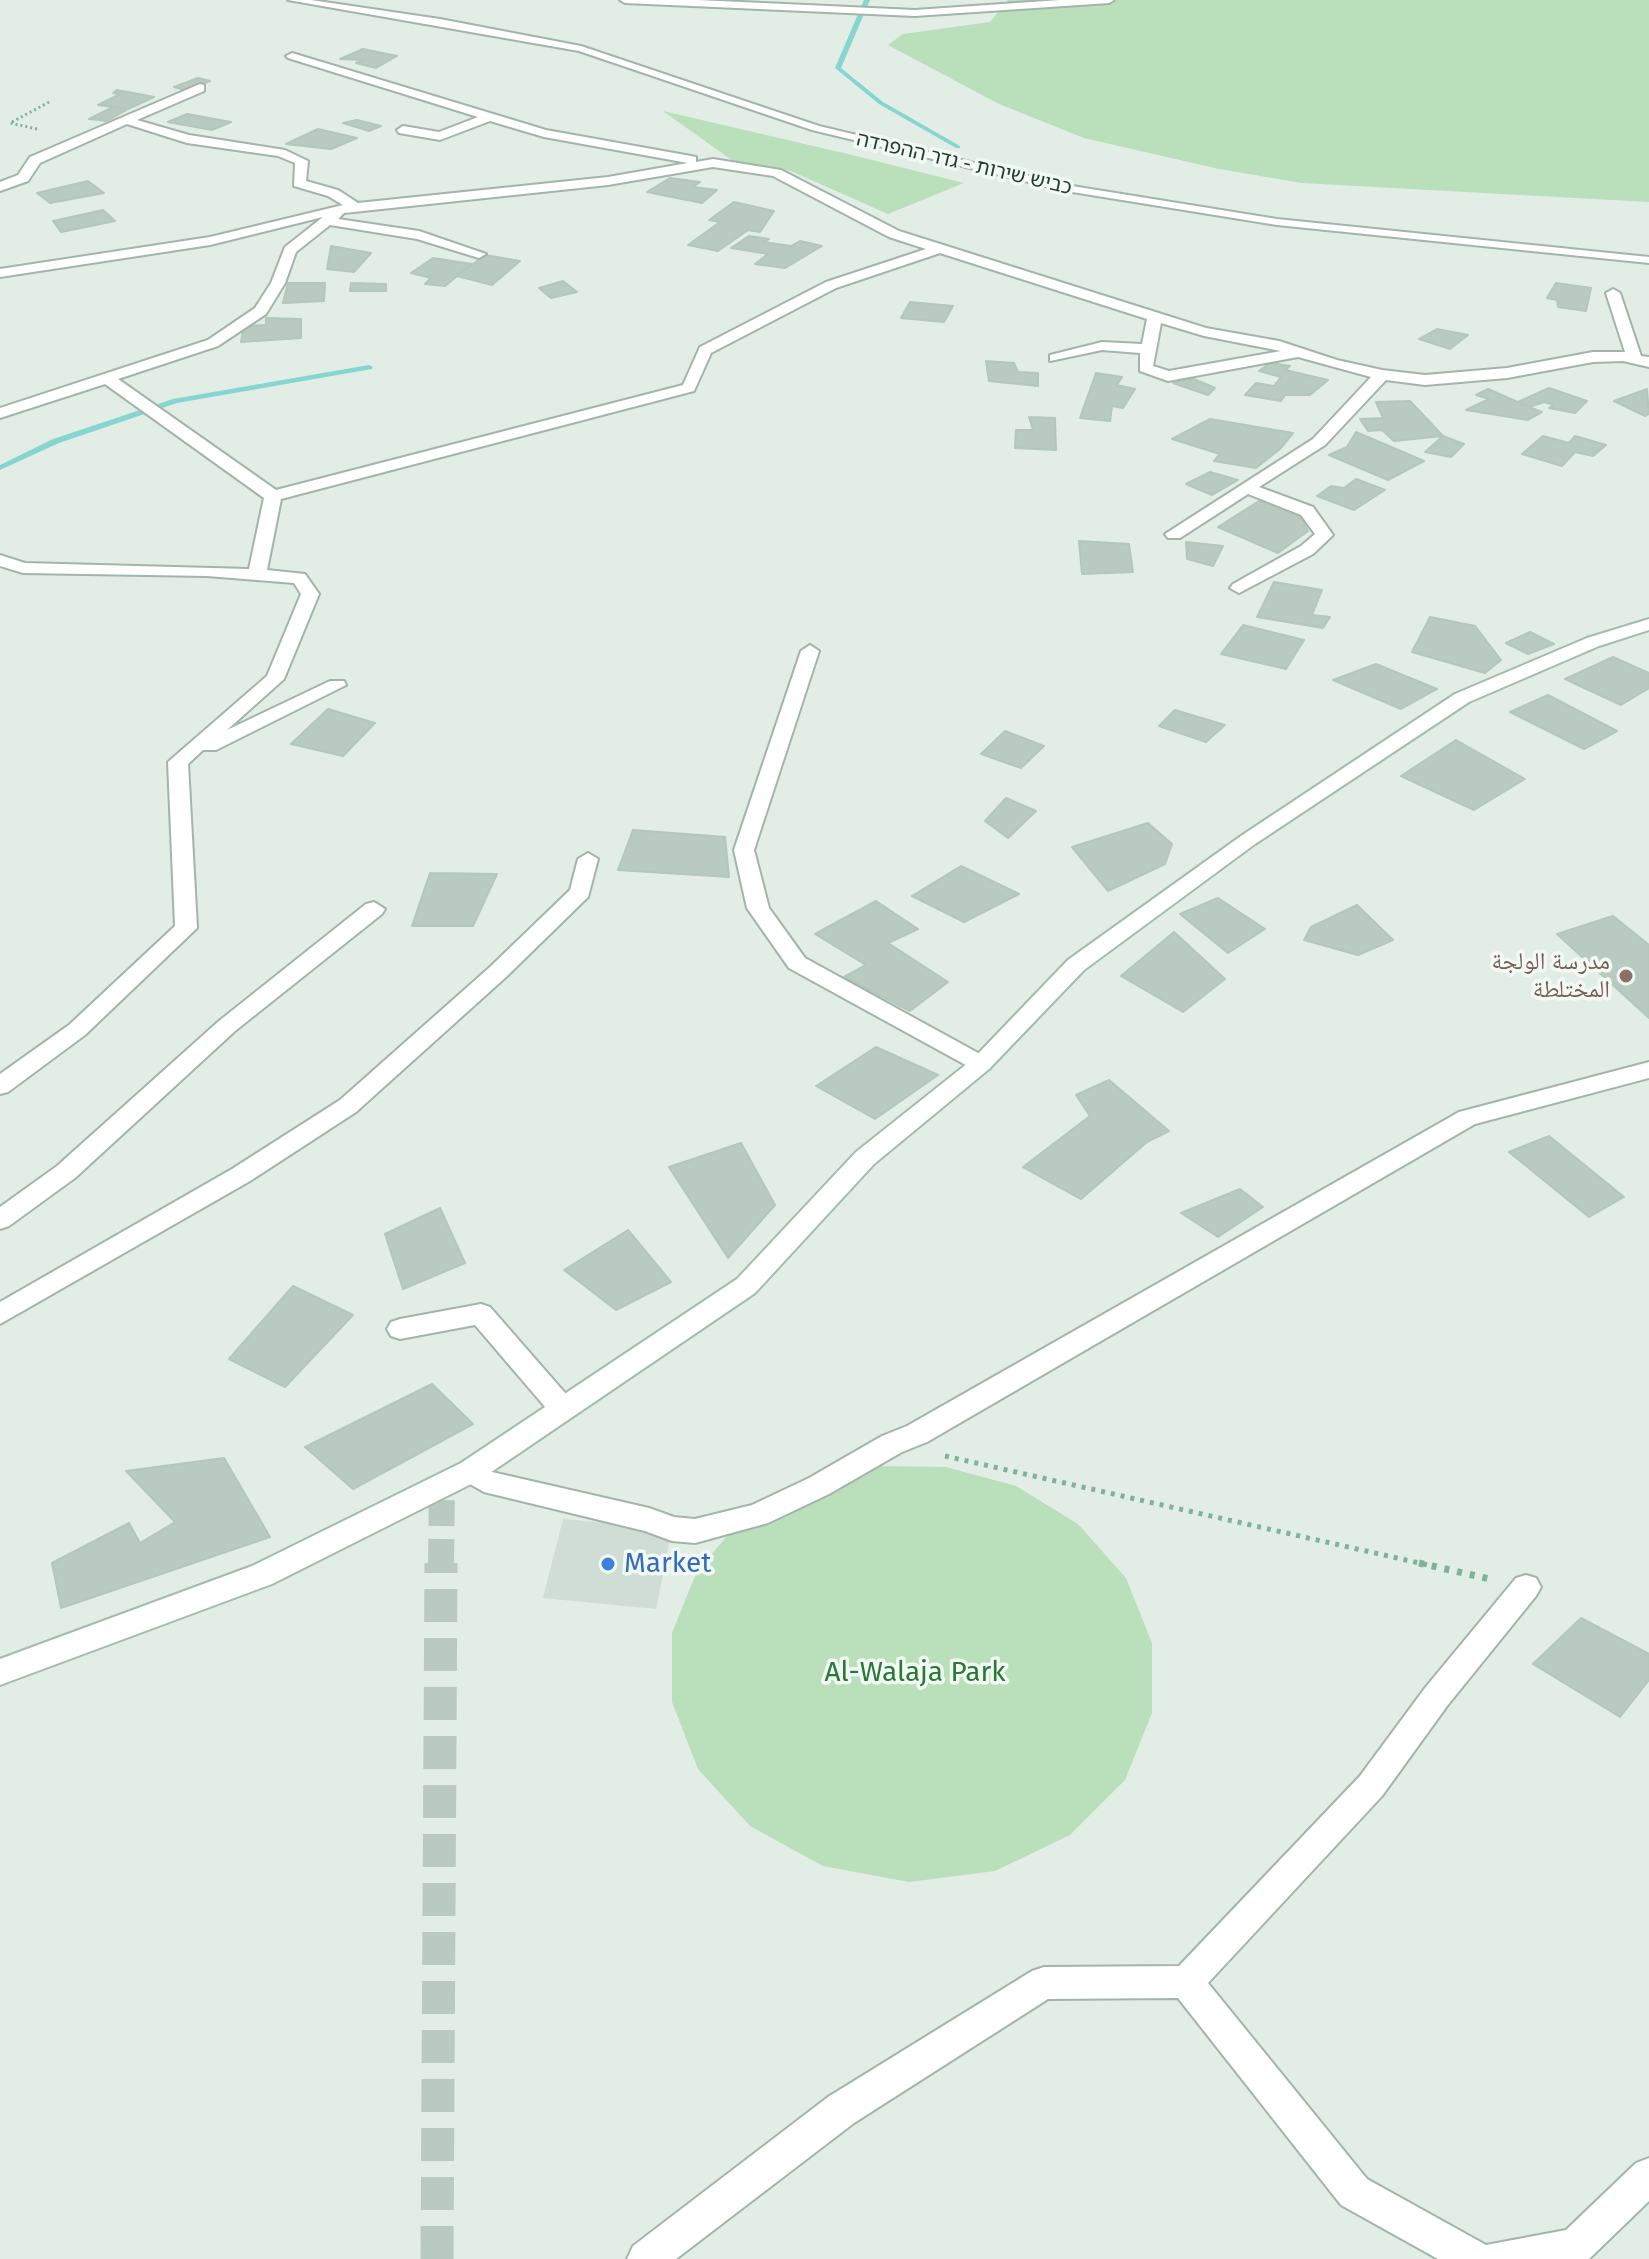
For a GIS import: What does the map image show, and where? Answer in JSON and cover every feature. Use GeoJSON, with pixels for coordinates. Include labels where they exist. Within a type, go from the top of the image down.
{"type":"FeatureCollection","features":[{"type":"Feature","properties":{"kind":"street"},"geometry":{"type":"LineString","coordinates":[[625,0],[915,13],[1109,0]]}},
{"type":"Feature","properties":{"kind":"street"},"geometry":{"type":"LineString","coordinates":[[820,0],[915,13]]}},
{"type":"Feature","properties":{"kind":"street"},"geometry":{"type":"LineString","coordinates":[[292,56],[544,133],[776,173],[894,234],[1204,332],[1279,345],[1382,375],[1425,380],[1507,373],[1593,357],[1642,360],[1613,293]]}},
{"type":"Feature","properties":{"kind":"street"},"geometry":{"type":"LineString","coordinates":[[0,187],[23,178],[35,160],[200,88]]}},
{"type":"Feature","properties":{"kind":"street"},"geometry":{"type":"LineString","coordinates":[[403,130],[440,136],[491,116]]}},
{"type":"Feature","properties":{"kind":"street"},"geometry":{"type":"LineString","coordinates":[[125,120],[187,139],[302,161],[299,183],[333,193],[357,208]]}},
{"type":"Feature","properties":{"kind":"street"},"geometry":{"type":"LineString","coordinates":[[0,273],[210,241],[341,209],[608,181],[713,163]]}},
{"type":"Feature","properties":{"kind":"street"},"geometry":{"type":"LineString","coordinates":[[0,413],[213,343],[261,311],[278,283],[290,250],[341,209]]}},
{"type":"Feature","properties":{"kind":"street"},"geometry":{"type":"LineString","coordinates":[[328,221],[419,235],[479,254]]}},
{"type":"Feature","properties":{"kind":"street"},"geometry":{"type":"LineString","coordinates":[[107,378],[273,496],[689,388],[705,350],[831,285],[940,249]]}},
{"type":"Feature","properties":{"kind":"street"},"geometry":{"type":"LineString","coordinates":[[1155,317],[1145,368],[1168,376],[1300,352]]}},
{"type":"Feature","properties":{"kind":"street"},"geometry":{"type":"LineString","coordinates":[[1055,358],[1102,346],[1149,349]]}},
{"type":"Feature","properties":{"kind":"street"},"geometry":{"type":"LineString","coordinates":[[1174,534],[1319,442],[1382,375]]}},
{"type":"Feature","properties":{"kind":"street"},"geometry":{"type":"LineString","coordinates":[[1239,588],[1307,550],[1324,535],[1307,511],[1247,488]]}},
{"type":"Feature","properties":{"kind":"street"},"geometry":{"type":"LineString","coordinates":[[257,575],[273,496]]}},
{"type":"Feature","properties":{"kind":"street"},"geometry":{"type":"LineString","coordinates":[[0,560],[23,568],[207,571],[299,578],[310,594],[275,679],[178,762]]}},
{"type":"Feature","properties":{"kind":"street"},"geometry":{"type":"LineString","coordinates":[[0,1672],[262,1575],[471,1471],[746,1286],[865,1158],[981,1064],[1076,965],[1351,769],[1462,698],[1593,642],[1649,624]]}},
{"type":"Feature","properties":{"kind":"street"},"geometry":{"type":"LineString","coordinates":[[810,651],[744,850],[758,908],[797,963],[981,1064]]}},
{"type":"Feature","properties":{"kind":"street"},"geometry":{"type":"LineString","coordinates":[[178,762],[337,685]]}},
{"type":"Feature","properties":{"kind":"street"},"geometry":{"type":"LineString","coordinates":[[0,1086],[77,1030],[186,928],[178,762]]}},
{"type":"Feature","properties":{"kind":"street"},"geometry":{"type":"LineString","coordinates":[[0,1314],[241,1175],[348,1106],[498,972],[580,892],[588,859]]}},
{"type":"Feature","properties":{"kind":"street"},"geometry":{"type":"LineString","coordinates":[[0,1220],[66,1172],[227,1026],[374,909]]}},
{"type":"Feature","properties":{"kind":"street"},"geometry":{"type":"LineString","coordinates":[[471,1471],[484,1481],[649,1520],[672,1529],[695,1531],[758,1515],[931,1426],[1467,1118],[1649,1070]]}},
{"type":"Feature","properties":{"kind":"street"},"geometry":{"type":"LineString","coordinates":[[400,1329],[481,1314],[562,1408]]}},
{"type":"Feature","properties":{"kind":"street"},"geometry":{"type":"LineString","coordinates":[[646,2259],[841,2110],[1044,1983],[1186,1982],[1371,1786],[1436,1697],[1526,1587]]}},
{"type":"Feature","properties":{"kind":"street"},"geometry":{"type":"LineString","coordinates":[[1186,1982],[1354,2192],[1475,2259]]}},
{"type":"Feature","properties":{"kind":"street"},"geometry":{"type":"LineString","coordinates":[[1496,2259],[1575,2247],[1649,2176]]}},
{"type":"Feature","properties":{"kind":"lane","name":"כביש שירות - גדר ההפרדה"},"geometry":{"type":"LineString","coordinates":[[293,0],[440,22],[581,49],[816,128],[1066,188],[1277,222],[1649,260]]}},
{"type":"Feature","properties":{"kind":"path"},"geometry":{"type":"LineString","coordinates":[[892,1444],[1526,1587]]}},
{"type":"Feature","properties":{"kind":"shaded area","name":"Market"},"geometry":{"type":"Polygon","coordinates":[[[563,1519],[672,1529],[656,1609],[543,1598],[563,1519]]]}},
{"type":"Feature","properties":{"kind":"green space"},"geometry":{"type":"Polygon","coordinates":[[[1008,0],[1649,0],[1649,202],[1302,183],[1219,169],[1084,138],[999,104],[888,45],[903,34],[990,22],[1008,0]]]}},
{"type":"Feature","properties":{"kind":"green space"},"geometry":{"type":"Polygon","coordinates":[[[663,111],[964,183],[888,214],[791,171],[733,161],[663,111]]]}},
{"type":"Feature","properties":{"kind":"green space","name":"Al-Walaja Park"},"geometry":{"type":"Polygon","coordinates":[[[873,1466],[946,1467],[1016,1486],[1078,1524],[1126,1578],[1152,1643],[1152,1713],[1125,1780],[1070,1835],[995,1871],[909,1882],[823,1866],[750,1826],[698,1769],[672,1702],[672,1633],[697,1571],[742,1519],[873,1466]]]}},
{"type":"Feature","properties":{"kind":"building"},"geometry":{"type":"Polygon","coordinates":[[[363,49],[397,56],[376,68],[356,63],[364,60],[340,59],[363,49]]]}},
{"type":"Feature","properties":{"kind":"building"},"geometry":{"type":"Polygon","coordinates":[[[198,78],[210,81],[185,90],[174,87],[198,78]]]}},
{"type":"Feature","properties":{"kind":"building"},"geometry":{"type":"Polygon","coordinates":[[[117,90],[154,97],[128,109],[98,105],[120,94],[113,93],[117,90]]]}},
{"type":"Feature","properties":{"kind":"building"},"geometry":{"type":"Polygon","coordinates":[[[113,107],[128,109],[107,121],[89,119],[113,107]]]}},
{"type":"Feature","properties":{"kind":"building"},"geometry":{"type":"Polygon","coordinates":[[[187,114],[231,122],[212,130],[168,122],[187,114]]]}},
{"type":"Feature","properties":{"kind":"building"},"geometry":{"type":"Polygon","coordinates":[[[357,120],[381,126],[369,131],[343,123],[357,120]]]}},
{"type":"Feature","properties":{"kind":"building"},"geometry":{"type":"Polygon","coordinates":[[[318,129],[357,138],[331,149],[286,144],[318,129]]]}},
{"type":"Feature","properties":{"kind":"building"},"geometry":{"type":"Polygon","coordinates":[[[670,178],[700,182],[693,187],[717,190],[702,203],[647,192],[670,178]]]}},
{"type":"Feature","properties":{"kind":"building"},"geometry":{"type":"Polygon","coordinates":[[[88,181],[104,193],[50,203],[37,193],[88,181]]]}},
{"type":"Feature","properties":{"kind":"building"},"geometry":{"type":"Polygon","coordinates":[[[734,202],[774,211],[760,232],[748,230],[718,251],[688,245],[720,222],[709,220],[734,202]]]}},
{"type":"Feature","properties":{"kind":"building"},"geometry":{"type":"Polygon","coordinates":[[[103,210],[115,221],[61,232],[53,221],[103,210]]]}},
{"type":"Feature","properties":{"kind":"building"},"geometry":{"type":"Polygon","coordinates":[[[749,236],[769,239],[763,242],[791,246],[800,241],[822,246],[785,268],[755,264],[768,254],[731,248],[749,236]]]}},
{"type":"Feature","properties":{"kind":"building"},"geometry":{"type":"Polygon","coordinates":[[[331,246],[371,253],[354,272],[327,269],[331,246]]]}},
{"type":"Feature","properties":{"kind":"building"},"geometry":{"type":"Polygon","coordinates":[[[485,255],[520,261],[492,285],[457,276],[485,255]]]}},
{"type":"Feature","properties":{"kind":"building"},"geometry":{"type":"Polygon","coordinates":[[[433,258],[472,264],[445,286],[425,284],[431,278],[411,273],[433,258]]]}},
{"type":"Feature","properties":{"kind":"building"},"geometry":{"type":"Polygon","coordinates":[[[563,281],[577,292],[551,298],[539,288],[563,281]]]}},
{"type":"Feature","properties":{"kind":"building"},"geometry":{"type":"Polygon","coordinates":[[[288,283],[325,283],[324,301],[283,303],[288,283]]]}},
{"type":"Feature","properties":{"kind":"building"},"geometry":{"type":"Polygon","coordinates":[[[351,283],[386,284],[386,291],[350,291],[351,283]]]}},
{"type":"Feature","properties":{"kind":"building"},"geometry":{"type":"Polygon","coordinates":[[[1556,283],[1591,288],[1586,311],[1558,307],[1557,300],[1547,298],[1556,283]]]}},
{"type":"Feature","properties":{"kind":"building"},"geometry":{"type":"Polygon","coordinates":[[[910,302],[953,306],[944,322],[901,318],[910,302]]]}},
{"type":"Feature","properties":{"kind":"building"},"geometry":{"type":"Polygon","coordinates":[[[266,318],[301,319],[301,338],[241,342],[244,326],[266,325],[266,318]]]}},
{"type":"Feature","properties":{"kind":"building"},"geometry":{"type":"Polygon","coordinates":[[[1437,329],[1468,335],[1450,349],[1419,339],[1437,329]]]}},
{"type":"Feature","properties":{"kind":"building"},"geometry":{"type":"Polygon","coordinates":[[[986,361],[1014,363],[1018,372],[1038,373],[1038,386],[989,381],[986,361]]]}},
{"type":"Feature","properties":{"kind":"building"},"geometry":{"type":"Polygon","coordinates":[[[1270,363],[1290,366],[1285,370],[1328,380],[1310,395],[1285,395],[1281,401],[1245,395],[1256,383],[1274,386],[1281,377],[1259,371],[1270,363]]]}},
{"type":"Feature","properties":{"kind":"building"},"geometry":{"type":"Polygon","coordinates":[[[1096,373],[1122,377],[1117,385],[1135,389],[1123,408],[1112,406],[1110,421],[1080,418],[1096,373]]]}},
{"type":"Feature","properties":{"kind":"building"},"geometry":{"type":"Polygon","coordinates":[[[1194,379],[1215,388],[1208,395],[1173,383],[1194,379]]]}},
{"type":"Feature","properties":{"kind":"building"},"geometry":{"type":"Polygon","coordinates":[[[1549,388],[1587,401],[1575,413],[1549,408],[1554,405],[1544,402],[1529,407],[1518,402],[1549,388]]]}},
{"type":"Feature","properties":{"kind":"building"},"geometry":{"type":"Polygon","coordinates":[[[1488,389],[1542,412],[1528,420],[1466,410],[1489,399],[1476,395],[1488,389]]]}},
{"type":"Feature","properties":{"kind":"building"},"geometry":{"type":"Polygon","coordinates":[[[1647,389],[1649,414],[1645,416],[1614,401],[1647,389]]]}},
{"type":"Feature","properties":{"kind":"building"},"geometry":{"type":"Polygon","coordinates":[[[1410,401],[1443,436],[1394,441],[1382,430],[1368,431],[1360,419],[1383,418],[1376,402],[1410,401]]]}},
{"type":"Feature","properties":{"kind":"building"},"geometry":{"type":"Polygon","coordinates":[[[1029,417],[1055,418],[1056,450],[1015,448],[1016,430],[1033,430],[1029,417]]]}},
{"type":"Feature","properties":{"kind":"building"},"geometry":{"type":"Polygon","coordinates":[[[1210,419],[1293,433],[1280,449],[1256,468],[1214,461],[1220,454],[1172,439],[1210,419]]]}},
{"type":"Feature","properties":{"kind":"building"},"geometry":{"type":"Polygon","coordinates":[[[1356,432],[1424,461],[1388,480],[1329,455],[1347,447],[1356,432]]]}},
{"type":"Feature","properties":{"kind":"building"},"geometry":{"type":"Polygon","coordinates":[[[1443,436],[1464,444],[1451,457],[1425,452],[1443,436]]]}},
{"type":"Feature","properties":{"kind":"building"},"geometry":{"type":"Polygon","coordinates":[[[1543,436],[1569,443],[1575,436],[1606,445],[1593,456],[1575,452],[1562,466],[1522,454],[1543,436]]]}},
{"type":"Feature","properties":{"kind":"building"},"geometry":{"type":"Polygon","coordinates":[[[1210,472],[1238,480],[1212,495],[1186,484],[1210,472]]]}},
{"type":"Feature","properties":{"kind":"building"},"geometry":{"type":"Polygon","coordinates":[[[1356,479],[1385,490],[1354,510],[1317,496],[1331,486],[1344,488],[1356,479]]]}},
{"type":"Feature","properties":{"kind":"building"},"geometry":{"type":"Polygon","coordinates":[[[1259,501],[1299,515],[1308,531],[1278,553],[1218,527],[1259,501]]]}},
{"type":"Feature","properties":{"kind":"building"},"geometry":{"type":"Polygon","coordinates":[[[1079,541],[1129,544],[1133,572],[1082,574],[1079,541]]]}},
{"type":"Feature","properties":{"kind":"building"},"geometry":{"type":"Polygon","coordinates":[[[1186,542],[1223,546],[1213,566],[1187,559],[1186,542]]]}},
{"type":"Feature","properties":{"kind":"building"},"geometry":{"type":"Polygon","coordinates":[[[1274,582],[1322,590],[1312,615],[1330,617],[1323,628],[1257,617],[1274,582]]]}},
{"type":"Feature","properties":{"kind":"building"},"geometry":{"type":"Polygon","coordinates":[[[1430,617],[1475,626],[1501,660],[1485,673],[1412,652],[1430,617]]]}},
{"type":"Feature","properties":{"kind":"building"},"geometry":{"type":"Polygon","coordinates":[[[1243,625],[1304,640],[1286,669],[1221,654],[1243,625]]]}},
{"type":"Feature","properties":{"kind":"building"},"geometry":{"type":"Polygon","coordinates":[[[1530,632],[1554,644],[1528,654],[1506,643],[1530,632]]]}},
{"type":"Feature","properties":{"kind":"building"},"geometry":{"type":"Polygon","coordinates":[[[1613,657],[1649,673],[1649,688],[1621,705],[1565,679],[1613,657]]]}},
{"type":"Feature","properties":{"kind":"building"},"geometry":{"type":"Polygon","coordinates":[[[1376,664],[1437,689],[1401,709],[1333,680],[1376,664]]]}},
{"type":"Feature","properties":{"kind":"building"},"geometry":{"type":"Polygon","coordinates":[[[1548,695],[1617,731],[1584,749],[1510,712],[1548,695]]]}},
{"type":"Feature","properties":{"kind":"building"},"geometry":{"type":"Polygon","coordinates":[[[328,709],[375,723],[343,756],[291,744],[328,709]]]}},
{"type":"Feature","properties":{"kind":"building"},"geometry":{"type":"Polygon","coordinates":[[[1175,710],[1225,725],[1206,742],[1159,726],[1175,710]]]}},
{"type":"Feature","properties":{"kind":"building"},"geometry":{"type":"Polygon","coordinates":[[[1005,731],[1044,746],[1021,768],[981,754],[1005,731]]]}},
{"type":"Feature","properties":{"kind":"building"},"geometry":{"type":"Polygon","coordinates":[[[1456,740],[1525,779],[1474,810],[1401,776],[1456,740]]]}},
{"type":"Feature","properties":{"kind":"building"},"geometry":{"type":"Polygon","coordinates":[[[1006,798],[1036,811],[1008,838],[985,821],[1006,798]]]}},
{"type":"Feature","properties":{"kind":"building"},"geometry":{"type":"Polygon","coordinates":[[[1148,823],[1172,844],[1165,864],[1108,891],[1072,847],[1148,823]]]}},
{"type":"Feature","properties":{"kind":"building"},"geometry":{"type":"Polygon","coordinates":[[[633,830],[725,837],[729,877],[618,870],[633,830]]]}},
{"type":"Feature","properties":{"kind":"building"},"geometry":{"type":"Polygon","coordinates":[[[961,866],[1019,894],[964,922],[912,896],[961,866]]]}},
{"type":"Feature","properties":{"kind":"building"},"geometry":{"type":"Polygon","coordinates":[[[430,873],[497,874],[473,926],[412,926],[430,873]]]}},
{"type":"Feature","properties":{"kind":"building"},"geometry":{"type":"Polygon","coordinates":[[[1218,898],[1265,929],[1228,953],[1180,914],[1218,898]]]}},
{"type":"Feature","properties":{"kind":"building"},"geometry":{"type":"Polygon","coordinates":[[[876,901],[918,929],[888,943],[948,982],[910,1011],[844,977],[866,965],[815,934],[876,901]]]}},
{"type":"Feature","properties":{"kind":"building"},"geometry":{"type":"Polygon","coordinates":[[[1357,905],[1393,940],[1358,955],[1304,940],[1311,927],[1357,905]]]}},
{"type":"Feature","properties":{"kind":"building","name":"مدرسة الولجة المختلطة"},"geometry":{"type":"Polygon","coordinates":[[[1613,916],[1649,945],[1649,1018],[1557,934],[1613,916]]]}},
{"type":"Feature","properties":{"kind":"building"},"geometry":{"type":"Polygon","coordinates":[[[1174,932],[1225,979],[1183,1012],[1121,976],[1174,932]]]}},
{"type":"Feature","properties":{"kind":"building"},"geometry":{"type":"Polygon","coordinates":[[[876,1047],[938,1075],[875,1119],[816,1086],[876,1047]]]}},
{"type":"Feature","properties":{"kind":"building"},"geometry":{"type":"Polygon","coordinates":[[[1109,1080],[1169,1131],[1147,1142],[1081,1199],[1023,1167],[1090,1116],[1076,1095],[1109,1080]]]}},
{"type":"Feature","properties":{"kind":"building"},"geometry":{"type":"Polygon","coordinates":[[[1549,1136],[1624,1197],[1589,1217],[1509,1152],[1549,1136]]]}},
{"type":"Feature","properties":{"kind":"building"},"geometry":{"type":"Polygon","coordinates":[[[741,1143],[775,1205],[728,1258],[669,1167],[741,1143]]]}},
{"type":"Feature","properties":{"kind":"building"},"geometry":{"type":"Polygon","coordinates":[[[1240,1189],[1263,1207],[1218,1237],[1181,1213],[1240,1189]]]}},
{"type":"Feature","properties":{"kind":"building"},"geometry":{"type":"Polygon","coordinates":[[[440,1208],[465,1263],[403,1289],[385,1234],[440,1208]]]}},
{"type":"Feature","properties":{"kind":"building"},"geometry":{"type":"Polygon","coordinates":[[[628,1230],[671,1282],[616,1310],[564,1270],[628,1230]]]}},
{"type":"Feature","properties":{"kind":"building"},"geometry":{"type":"Polygon","coordinates":[[[293,1286],[353,1315],[285,1387],[229,1359],[293,1286]]]}},
{"type":"Feature","properties":{"kind":"building"},"geometry":{"type":"Polygon","coordinates":[[[432,1384],[473,1424],[353,1489],[305,1447],[432,1384]]]}},
{"type":"Feature","properties":{"kind":"building"},"geometry":{"type":"Polygon","coordinates":[[[224,1458],[270,1537],[61,1608],[52,1563],[129,1523],[140,1543],[175,1522],[126,1471],[224,1458]]]}},
{"type":"Feature","properties":{"kind":"building"},"geometry":{"type":"Polygon","coordinates":[[[1581,1618],[1649,1654],[1649,1680],[1620,1717],[1533,1664],[1581,1618]]]}},
{"type":"Feature","properties":{"kind":"waterway"},"geometry":{"type":"LineString","coordinates":[[867,0],[838,68],[881,103],[958,147]]}},
{"type":"Feature","properties":{"kind":"waterway"},"geometry":{"type":"LineString","coordinates":[[0,468],[56,441],[176,401],[369,367]]}},
{"type":"Feature","properties":{"kind":"tunnel"},"geometry":{"type":"LineString","coordinates":[[441,1565],[442,1485]]}},
{"type":"Feature","properties":{"kind":"tunnel"},"geometry":{"type":"LineString","coordinates":[[437,2259],[441,1563]]}},
{"type":"Feature","properties":{"kind":"place","name":"مدرسة الولجة المختلطة"},"geometry":{"type":"Point","coordinates":[1626,976]}},
{"type":"Feature","properties":{"kind":"place","name":"Market"},"geometry":{"type":"Point","coordinates":[608,1564]}}]}
